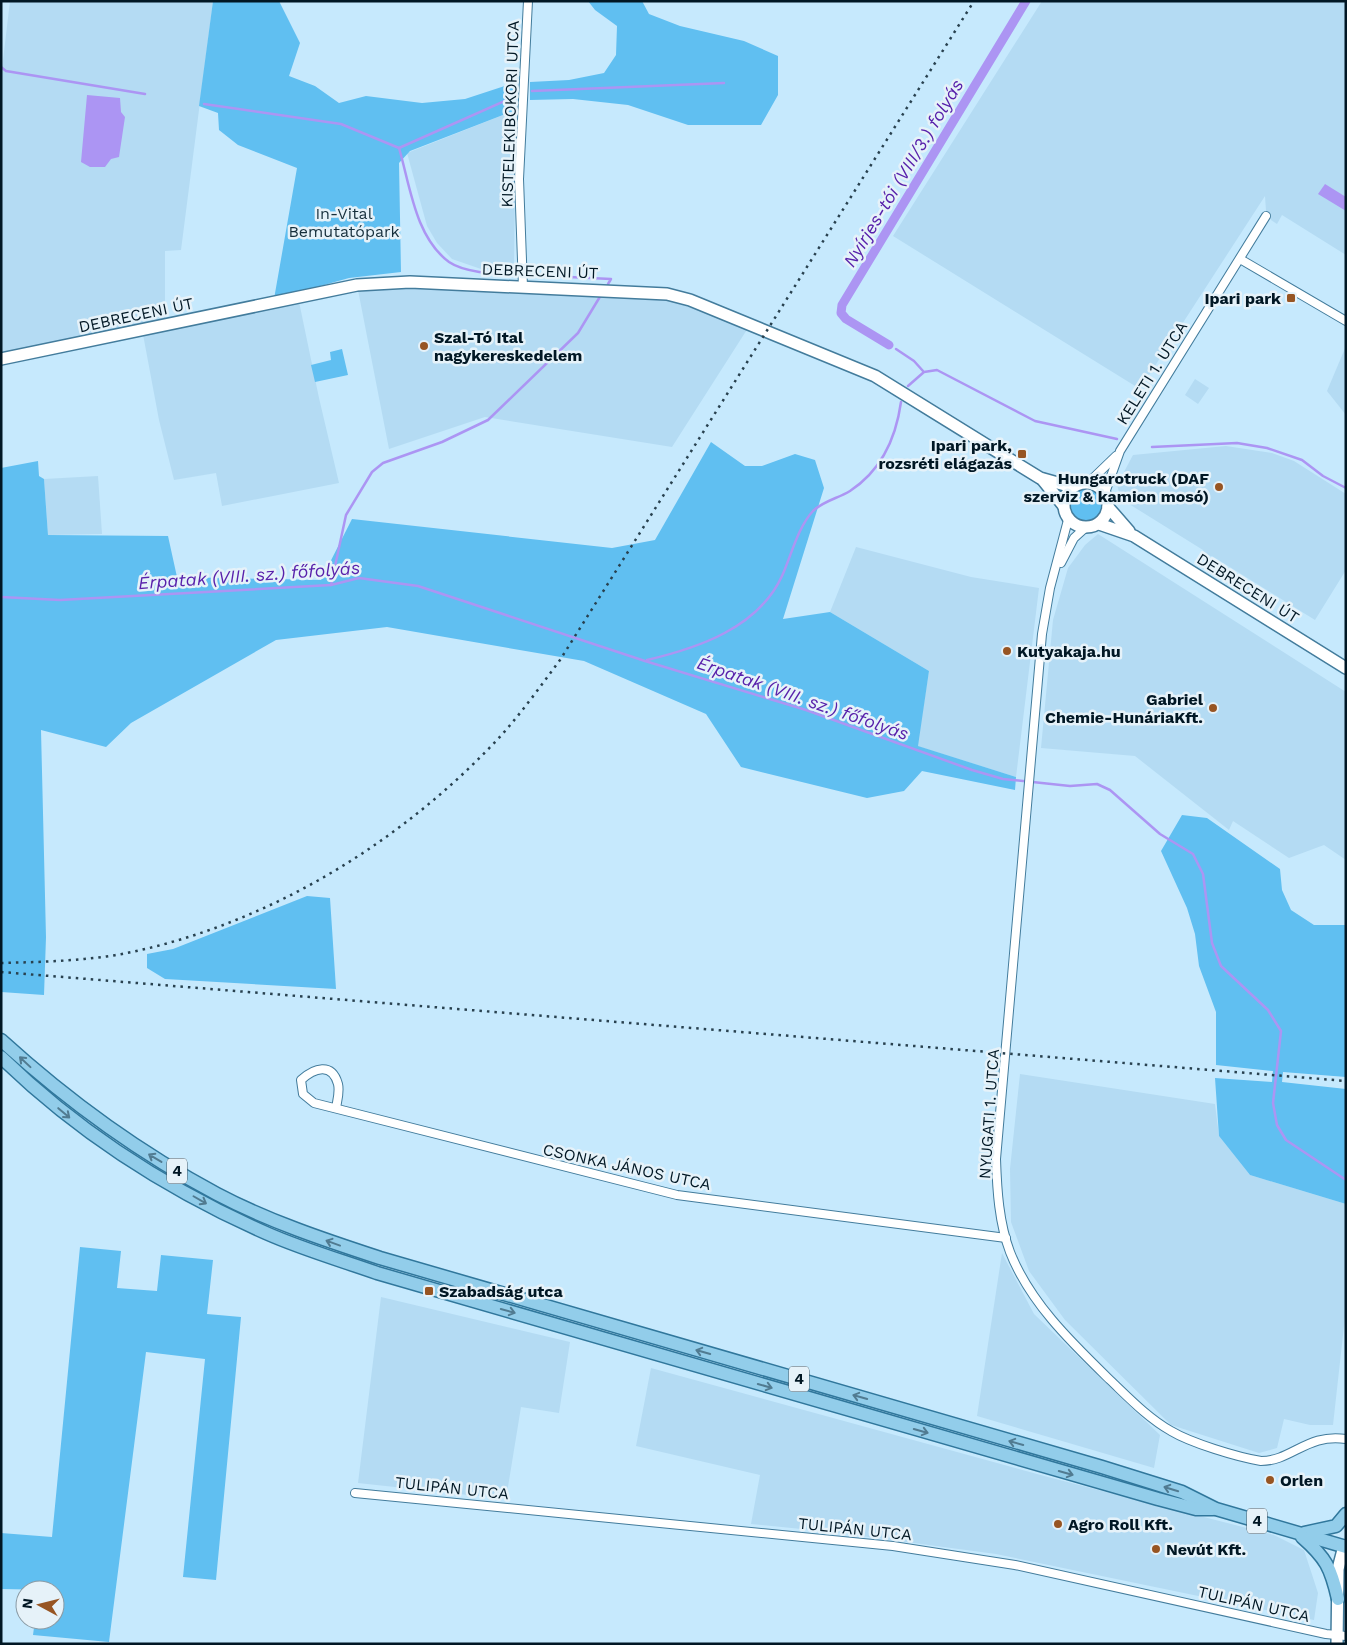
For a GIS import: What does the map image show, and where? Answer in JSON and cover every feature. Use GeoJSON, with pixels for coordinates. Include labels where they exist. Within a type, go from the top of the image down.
{"type":"FeatureCollection","features":[{"type":"Feature","properties":{"kind":"main road","name":"4"},"geometry":{"type":"LineString","coordinates":[[1,1040],[34,1070],[118,1136],[218,1195],[302,1231],[380,1258],[1102,1467],[1182,1492],[1216,1509],[1298,1534],[1345,1543]]}},
{"type":"Feature","properties":{"kind":"main road","name":"4"},"geometry":{"type":"LineString","coordinates":[[1,1057],[74,1122],[116,1150],[213,1208],[298,1246],[377,1273],[1158,1500],[1196,1509],[1216,1509]]}},
{"type":"Feature","properties":{"kind":"main road"},"geometry":{"type":"LineString","coordinates":[[1298,1534],[1336,1526],[1346,1514]]}},
{"type":"Feature","properties":{"kind":"main road"},"geometry":{"type":"LineString","coordinates":[[1298,1534],[1326,1561],[1333,1575],[1338,1599]]}},
{"type":"Feature","properties":{"kind":"main road"},"geometry":{"type":"LineString","coordinates":[[1338,1599],[1346,1587]]}},
{"type":"Feature","properties":{"kind":"street","name":"KISTELEKIBOKORI UTCA"},"geometry":{"type":"LineString","coordinates":[[523,287],[519,180],[528,1]]}},
{"type":"Feature","properties":{"kind":"street","name":"KELETI 1. UTCA"},"geometry":{"type":"LineString","coordinates":[[1120,451],[1266,216]]}},
{"type":"Feature","properties":{"kind":"street"},"geometry":{"type":"LineString","coordinates":[[1240,259],[1312,303],[1346,321]]}},
{"type":"Feature","properties":{"kind":"street","name":"DEBRECENI ÚT"},"geometry":{"type":"LineString","coordinates":[[1,359],[357,285],[410,282],[655,293],[690,300],[875,376],[1040,478]]}},
{"type":"Feature","properties":{"kind":"street"},"geometry":{"type":"LineString","coordinates":[[1040,478],[1072,487],[1088,483],[1120,451]]}},
{"type":"Feature","properties":{"kind":"street"},"geometry":{"type":"LineString","coordinates":[[1120,451],[1105,493],[1108,507],[1134,536]]}},
{"type":"Feature","properties":{"kind":"street"},"geometry":{"type":"LineString","coordinates":[[1040,478],[1063,505],[1068,520],[1085,528],[1099,524],[1104,518],[1108,507]]}},
{"type":"Feature","properties":{"kind":"street"},"geometry":{"type":"LineString","coordinates":[[1088,483],[1100,488],[1105,493]]}},
{"type":"Feature","properties":{"kind":"street"},"geometry":{"type":"LineString","coordinates":[[1063,505],[1066,495],[1072,487]]}},
{"type":"Feature","properties":{"kind":"street","name":"NYUGATI 1. UTCA"},"geometry":{"type":"LineString","coordinates":[[1068,520],[1052,581],[1042,634],[996,1159],[999,1203],[1006,1238],[1017,1268],[1032,1293],[1076,1346],[1124,1393],[1160,1424],[1173,1432],[1197,1442],[1261,1461],[1274,1460],[1321,1438],[1346,1439]]}},
{"type":"Feature","properties":{"kind":"street"},"geometry":{"type":"LineString","coordinates":[[1099,524],[1134,536]]}},
{"type":"Feature","properties":{"kind":"street","name":"NYUGATI 1. UTCA"},"geometry":{"type":"LineString","coordinates":[[1052,581],[1074,538],[1085,528]]}},
{"type":"Feature","properties":{"kind":"street","name":"DEBRECENI ÚT"},"geometry":{"type":"LineString","coordinates":[[1134,536],[1346,668]]}},
{"type":"Feature","properties":{"kind":"street","name":"CSONKA JÁNOS UTCA"},"geometry":{"type":"LineString","coordinates":[[336,1108],[338,1084],[332,1074],[322,1068],[315,1069],[301,1080],[303,1094],[314,1103],[677,1195],[1006,1238]]}},
{"type":"Feature","properties":{"kind":"street","name":"TULIPÁN UTCA"},"geometry":{"type":"LineString","coordinates":[[355,1493],[893,1546],[1015,1565],[1340,1638]]}},
{"type":"Feature","properties":{"kind":"street"},"geometry":{"type":"LineString","coordinates":[[1340,1638],[1338,1569],[1345,1543]]}},
{"type":"Feature","properties":{"kind":"street"},"geometry":{"type":"LineString","coordinates":[[1338,1599],[1346,1575]]}},
{"type":"Feature","properties":{"kind":"shaded area"},"geometry":{"type":"Polygon","coordinates":[[[10,1],[213,1],[181,250],[165,251],[165,319],[274,299],[297,292],[339,483],[222,506],[216,473],[174,480],[159,420],[142,329],[1,354],[1,77],[10,1]]]}},
{"type":"Feature","properties":{"kind":"shaded area"},"geometry":{"type":"Polygon","coordinates":[[[1042,1],[1346,1],[1346,255],[1282,215],[1277,224],[1271,220],[1266,211],[1265,196],[1140,389],[893,236],[1042,1]]]}},
{"type":"Feature","properties":{"kind":"shaded area"},"geometry":{"type":"Polygon","coordinates":[[[87,95],[120,98],[121,112],[125,117],[119,157],[111,159],[105,167],[90,167],[81,162],[87,95]]]}},
{"type":"Feature","properties":{"kind":"shaded area"},"geometry":{"type":"Polygon","coordinates":[[[516,110],[514,269],[481,269],[452,259],[437,243],[427,226],[407,153],[516,110]]]}},
{"type":"Feature","properties":{"kind":"shaded area"},"geometry":{"type":"Polygon","coordinates":[[[1325,184],[1346,197],[1346,211],[1318,194],[1325,184]]]}},
{"type":"Feature","properties":{"kind":"shaded area"},"geometry":{"type":"Polygon","coordinates":[[[403,287],[635,295],[675,302],[748,328],[672,447],[485,417],[389,449],[358,290],[403,287]]]}},
{"type":"Feature","properties":{"kind":"shaded area"},"geometry":{"type":"Polygon","coordinates":[[[1346,346],[1346,415],[1327,391],[1346,346]]]}},
{"type":"Feature","properties":{"kind":"shaded area"},"geometry":{"type":"Polygon","coordinates":[[[1195,379],[1209,388],[1198,404],[1185,395],[1195,379]]]}},
{"type":"Feature","properties":{"kind":"shaded area"},"geometry":{"type":"Polygon","coordinates":[[[1226,446],[1272,453],[1294,461],[1346,494],[1346,570],[1315,620],[1212,556],[1206,557],[1203,550],[1121,499],[1117,485],[1133,455],[1226,446]]]}},
{"type":"Feature","properties":{"kind":"shaded area"},"geometry":{"type":"Polygon","coordinates":[[[98,476],[102,534],[48,535],[44,479],[98,476]]]}},
{"type":"Feature","properties":{"kind":"shaded area"},"geometry":{"type":"Polygon","coordinates":[[[1098,534],[1346,692],[1346,860],[1324,845],[1289,858],[1233,821],[1229,830],[1135,756],[1041,748],[1053,620],[1068,568],[1085,545],[1098,534]]]}},
{"type":"Feature","properties":{"kind":"shaded area"},"geometry":{"type":"Polygon","coordinates":[[[856,547],[971,577],[1039,588],[1016,777],[917,746],[929,671],[830,612],[856,547]]]}},
{"type":"Feature","properties":{"kind":"shaded area"},"geometry":{"type":"Polygon","coordinates":[[[1020,1074],[1215,1104],[1219,1136],[1250,1175],[1346,1204],[1346,1308],[1333,1425],[1310,1425],[1284,1419],[1277,1448],[1259,1453],[1171,1425],[1065,1320],[1029,1271],[1011,1222],[1010,1169],[1020,1074]]]}},
{"type":"Feature","properties":{"kind":"shaded area"},"geometry":{"type":"Polygon","coordinates":[[[1002,1253],[1034,1314],[1160,1435],[1154,1468],[977,1416],[1002,1253]]]}},
{"type":"Feature","properties":{"kind":"shaded area"},"geometry":{"type":"Polygon","coordinates":[[[381,1297],[570,1342],[559,1413],[521,1407],[506,1499],[358,1483],[381,1297]]]}},
{"type":"Feature","properties":{"kind":"shaded area"},"geometry":{"type":"Polygon","coordinates":[[[651,1368],[1048,1477],[1274,1535],[1304,1550],[1318,1593],[1314,1620],[996,1554],[831,1532],[751,1524],[760,1475],[636,1446],[651,1368]]]}},
{"type":"Feature","properties":{"kind":"green space","name":"In-Vital Bemutatópark"},"geometry":{"type":"Polygon","coordinates":[[[213,1],[279,1],[300,43],[289,76],[315,86],[339,103],[366,96],[422,103],[465,99],[517,82],[516,110],[410,151],[399,163],[401,272],[349,278],[274,299],[297,168],[238,145],[219,130],[218,113],[199,106],[213,1]]]}},
{"type":"Feature","properties":{"kind":"green space"},"geometry":{"type":"Polygon","coordinates":[[[588,1],[642,1],[649,14],[680,26],[744,41],[778,56],[778,95],[761,125],[688,125],[628,105],[573,99],[530,100],[530,82],[569,80],[604,73],[616,55],[617,26],[595,10],[588,1]]]}},
{"type":"Feature","properties":{"kind":"green space"},"geometry":{"type":"Polygon","coordinates":[[[342,349],[348,375],[315,382],[311,365],[331,360],[330,352],[342,349]]]}},
{"type":"Feature","properties":{"kind":"green space"},"geometry":{"type":"Polygon","coordinates":[[[711,442],[745,466],[762,466],[795,454],[815,460],[824,488],[783,619],[830,612],[929,671],[918,746],[1016,777],[1015,790],[922,771],[904,791],[867,798],[741,767],[706,714],[584,661],[387,627],[276,640],[131,723],[106,747],[41,730],[46,937],[44,995],[1,992],[1,468],[38,461],[39,476],[44,479],[48,535],[168,536],[177,577],[321,580],[352,519],[612,548],[655,540],[711,442]]]}},
{"type":"Feature","properties":{"kind":"green space"},"geometry":{"type":"Polygon","coordinates":[[[1086,489],[1093,490],[1098,494],[1102,499],[1102,513],[1098,518],[1093,522],[1086,523],[1079,522],[1074,518],[1070,513],[1069,506],[1070,499],[1074,494],[1079,490],[1086,489]]]}},
{"type":"Feature","properties":{"kind":"green space"},"geometry":{"type":"Polygon","coordinates":[[[1182,815],[1207,818],[1280,869],[1282,890],[1291,910],[1314,925],[1346,925],[1346,1077],[1283,1072],[1282,1082],[1346,1089],[1346,1204],[1250,1175],[1219,1136],[1215,1078],[1272,1082],[1273,1071],[1216,1065],[1216,1012],[1199,966],[1195,934],[1187,908],[1161,851],[1182,815]]]}},
{"type":"Feature","properties":{"kind":"green space"},"geometry":{"type":"Polygon","coordinates":[[[307,896],[330,898],[336,989],[165,979],[147,968],[147,954],[173,949],[307,896]]]}},
{"type":"Feature","properties":{"kind":"green space"},"geometry":{"type":"Polygon","coordinates":[[[80,1247],[121,1251],[117,1288],[157,1291],[161,1255],[213,1260],[207,1314],[241,1317],[216,1580],[183,1577],[205,1359],[146,1352],[109,1642],[33,1635],[34,1630],[65,1630],[65,1580],[15,1580],[15,1589],[1,1589],[1,1533],[52,1537],[80,1247]]]}},
{"type":"Feature","properties":{"kind":"waterway","name":"Nyírjes-tói (VIII/3.) folyás"},"geometry":{"type":"LineString","coordinates":[[889,345],[846,319],[841,313],[842,305],[1026,1]]}},
{"type":"Feature","properties":{"kind":"waterway"},"geometry":{"type":"LineString","coordinates":[[1,67],[6,71],[145,94]]}},
{"type":"Feature","properties":{"kind":"waterway"},"geometry":{"type":"LineString","coordinates":[[532,91],[724,83]]}},
{"type":"Feature","properties":{"kind":"waterway"},"geometry":{"type":"LineString","coordinates":[[399,148],[516,96]]}},
{"type":"Feature","properties":{"kind":"waterway"},"geometry":{"type":"LineString","coordinates":[[204,104],[341,124],[399,148],[421,225],[428,239],[438,251],[449,262],[464,269],[516,275]]}},
{"type":"Feature","properties":{"kind":"waterway"},"geometry":{"type":"LineString","coordinates":[[527,275],[611,279],[608,284]]}},
{"type":"Feature","properties":{"kind":"waterway"},"geometry":{"type":"LineString","coordinates":[[331,585],[346,515],[372,472],[383,463],[442,442],[488,420],[578,333],[601,295]]}},
{"type":"Feature","properties":{"kind":"waterway","name":"Nyírjes-tói (VIII/3.) folyás"},"geometry":{"type":"LineString","coordinates":[[896,349],[914,361],[923,371]]}},
{"type":"Feature","properties":{"kind":"waterway"},"geometry":{"type":"LineString","coordinates":[[908,386],[924,372],[937,370],[1035,421],[1117,439]]}},
{"type":"Feature","properties":{"kind":"waterway"},"geometry":{"type":"LineString","coordinates":[[647,660],[706,642],[725,633],[758,609],[771,594],[782,576],[799,533],[813,511],[850,491],[861,483],[879,463],[891,440],[901,402]]}},
{"type":"Feature","properties":{"kind":"waterway"},"geometry":{"type":"LineString","coordinates":[[1152,447],[1237,443],[1267,448],[1302,460],[1323,476],[1346,488]]}},
{"type":"Feature","properties":{"kind":"waterway","name":"Érpatak (VIII. sz.) főfolyás"},"geometry":{"type":"LineString","coordinates":[[1,597],[60,600],[331,585],[359,578],[418,586],[645,661],[806,710],[972,770],[1003,779],[1070,786],[1097,784],[1110,790],[1160,834],[1193,854],[1203,874],[1212,943],[1221,966],[1268,1010],[1281,1031],[1273,1103],[1277,1125],[1286,1140],[1346,1180]]}},
{"type":"Feature","properties":{"kind":"railway"},"geometry":{"type":"LineString","coordinates":[[1,963],[77,960],[122,954],[175,941],[227,924],[277,902],[326,876],[373,846],[417,814],[497,740],[522,711],[560,660],[974,1]]}},
{"type":"Feature","properties":{"kind":"railway"},"geometry":{"type":"LineString","coordinates":[[1,972],[1346,1081]]}},
{"type":"Feature","properties":{"kind":"place","name":"Ipari park"},"geometry":{"type":"Point","coordinates":[1291,298]}},
{"type":"Feature","properties":{"kind":"place","name":"Szal-Tó Ital nagykereskedelem"},"geometry":{"type":"Point","coordinates":[424,346]}},
{"type":"Feature","properties":{"kind":"place","name":"Ipari park, rozsréti elágazás"},"geometry":{"type":"Point","coordinates":[1022,454]}},
{"type":"Feature","properties":{"kind":"place","name":"Hungarotruck (DAF szerviz & kamion mosó)"},"geometry":{"type":"Point","coordinates":[1219,487]}},
{"type":"Feature","properties":{"kind":"place","name":"Kutyakaja.hu"},"geometry":{"type":"Point","coordinates":[1007,651]}},
{"type":"Feature","properties":{"kind":"place","name":"Gabriel Chemie-HunáriaKft."},"geometry":{"type":"Point","coordinates":[1213,708]}},
{"type":"Feature","properties":{"kind":"place","name":"Szabadság utca"},"geometry":{"type":"Point","coordinates":[429,1291]}},
{"type":"Feature","properties":{"kind":"place","name":"Orlen"},"geometry":{"type":"Point","coordinates":[1270,1480]}},
{"type":"Feature","properties":{"kind":"place","name":"Agro Roll Kft."},"geometry":{"type":"Point","coordinates":[1058,1524]}},
{"type":"Feature","properties":{"kind":"place","name":"Nevút Kft."},"geometry":{"type":"Point","coordinates":[1156,1549]}}]}
